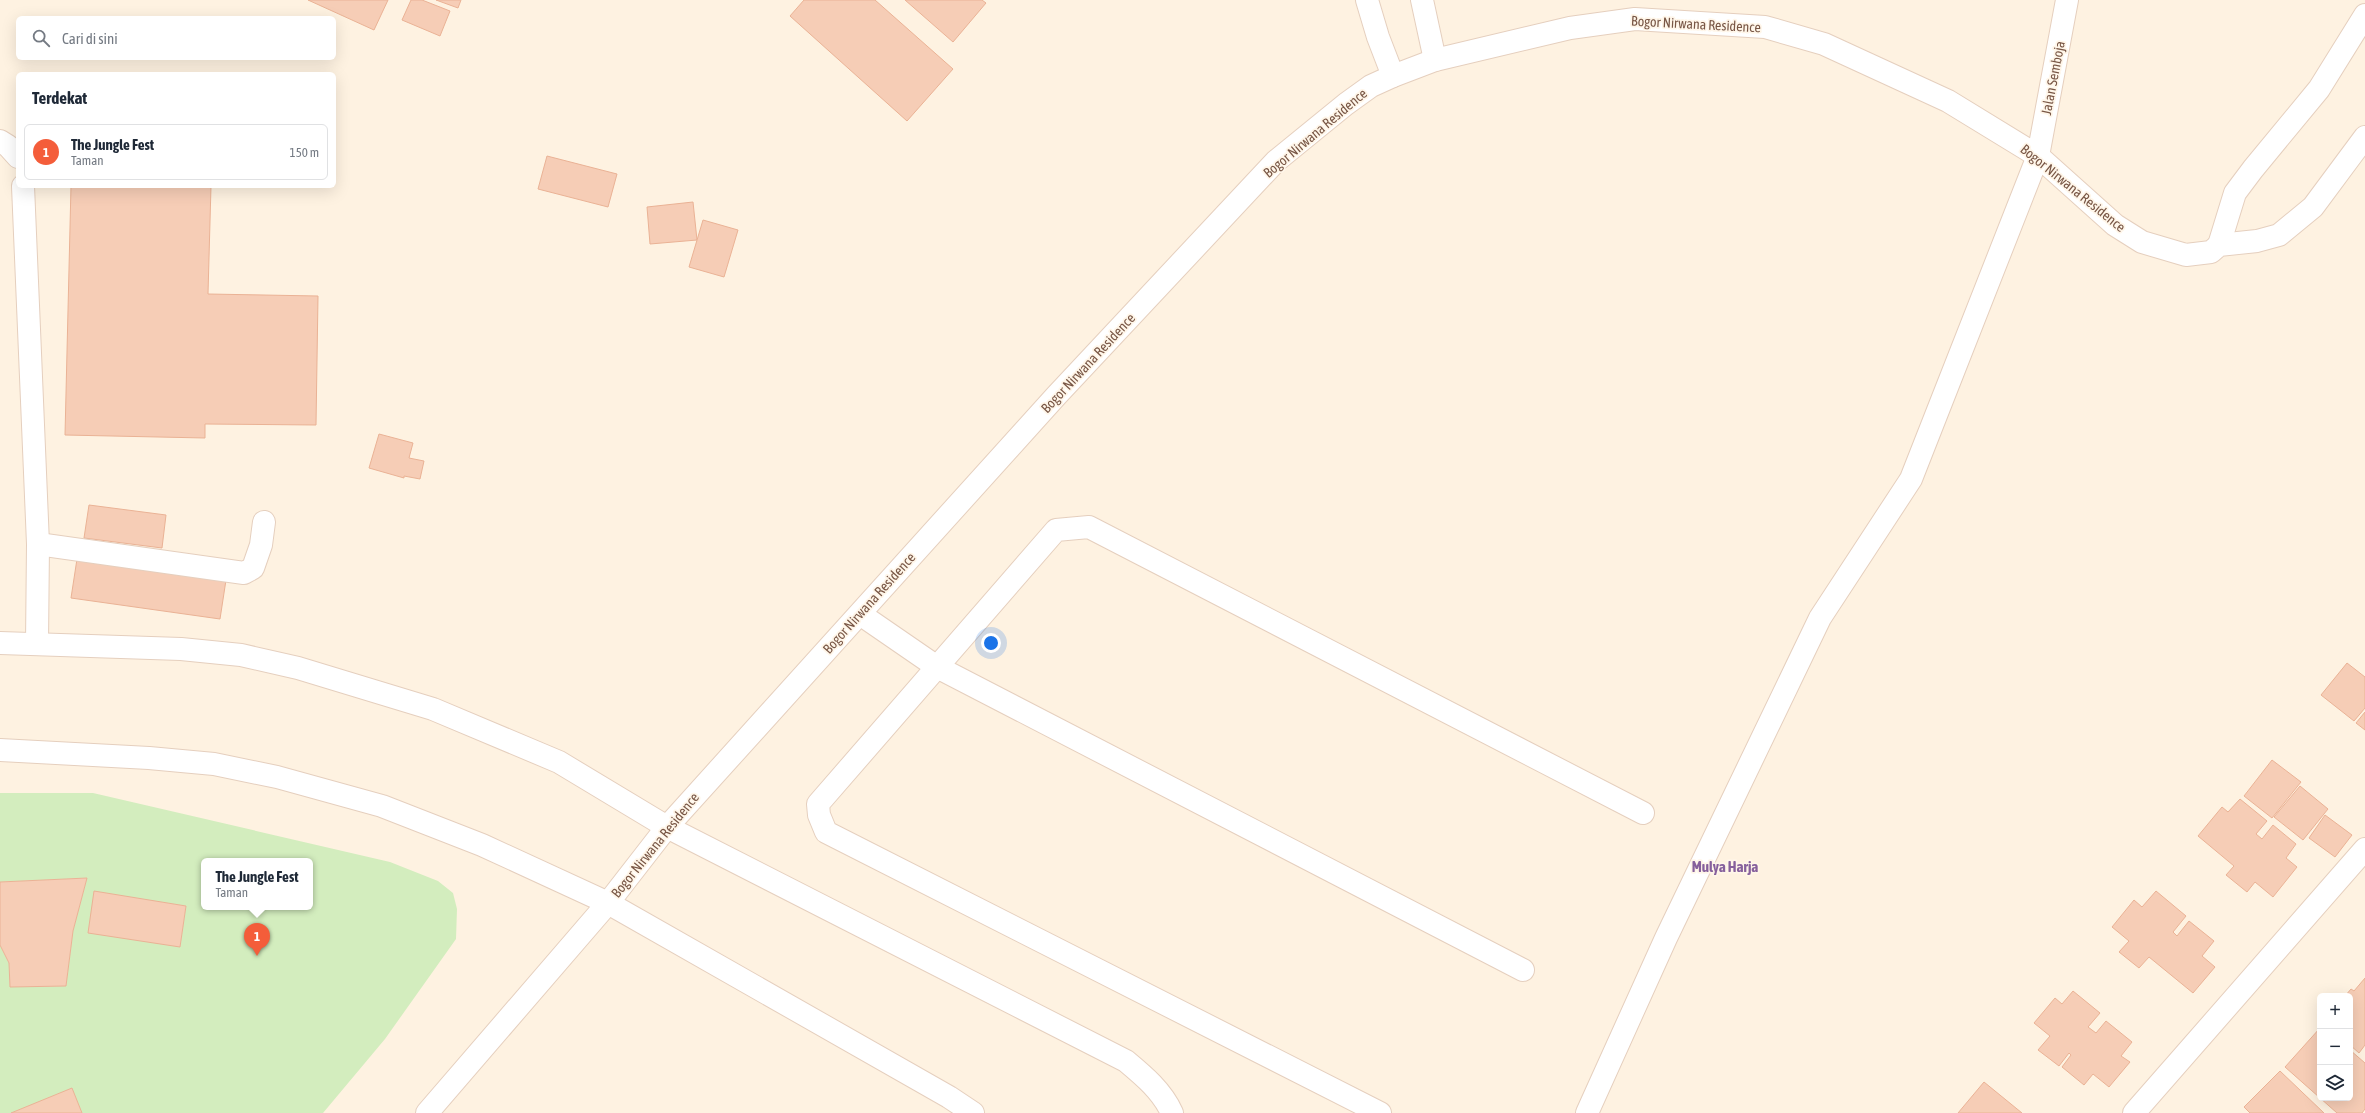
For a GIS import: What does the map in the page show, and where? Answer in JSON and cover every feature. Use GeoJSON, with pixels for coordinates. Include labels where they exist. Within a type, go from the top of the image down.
{"type":"FeatureCollection","features":[{"type":"Feature","properties":{"kind":"street"},"geometry":{"type":"LineString","coordinates":[[1367,0],[1378,37],[1393,76]]}},
{"type":"Feature","properties":{"kind":"street"},"geometry":{"type":"LineString","coordinates":[[1422,0],[1435,60]]}},
{"type":"Feature","properties":{"kind":"street","name":"Jalan Semboja"},"geometry":{"type":"LineString","coordinates":[[1587,1113],[1666,938],[1820,618],[1911,479],[2038,156],[2067,0]]}},
{"type":"Feature","properties":{"kind":"street"},"geometry":{"type":"LineString","coordinates":[[2219,245],[2235,194],[2253,169],[2319,89],[2365,16]]}},
{"type":"Feature","properties":{"kind":"street","name":"Bogor Nirwana Residence"},"geometry":{"type":"LineString","coordinates":[[427,1113],[608,903],[666,827],[1056,396],[1276,161],[1346,104],[1371,86],[1435,60],[1570,28],[1635,19],[1765,26],[1824,44],[1948,101],[2038,156],[2115,225],[2142,242],[2186,255],[2211,252],[2219,245],[2257,241],[2279,235],[2313,207],[2365,137]]}},
{"type":"Feature","properties":{"kind":"street"},"geometry":{"type":"LineString","coordinates":[[0,141],[8,146],[16,155]]}},
{"type":"Feature","properties":{"kind":"street"},"geometry":{"type":"LineString","coordinates":[[23,188],[38,544],[37,643]]}},
{"type":"Feature","properties":{"kind":"street"},"geometry":{"type":"LineString","coordinates":[[38,544],[244,573],[253,568],[260,545],[264,522]]}},
{"type":"Feature","properties":{"kind":"street"},"geometry":{"type":"LineString","coordinates":[[1380,1113],[826,832],[819,815],[818,804],[1056,530],[1089,527],[1643,813]]}},
{"type":"Feature","properties":{"kind":"street"},"geometry":{"type":"LineString","coordinates":[[860,614],[937,667],[1523,970]]}},
{"type":"Feature","properties":{"kind":"street"},"geometry":{"type":"LineString","coordinates":[[0,643],[37,643],[181,649],[241,655],[298,668],[433,710],[559,762],[666,827],[1126,1061],[1147,1079],[1167,1102],[1172,1113]]}},
{"type":"Feature","properties":{"kind":"street"},"geometry":{"type":"LineString","coordinates":[[0,750],[149,758],[214,764],[276,778],[382,806],[482,845],[608,903],[949,1097],[973,1113]]}},
{"type":"Feature","properties":{"kind":"street"},"geometry":{"type":"LineString","coordinates":[[2134,1113],[2365,849]]}},
{"type":"Feature","properties":{"kind":"green space"},"geometry":{"type":"Polygon","coordinates":[[[0,793],[93,793],[390,862],[438,881],[453,893],[457,909],[456,939],[385,1039],[323,1113],[82,1113],[72,1089],[11,1113],[0,1113],[0,945],[9,963],[10,987],[66,986],[73,931],[87,878],[0,882],[0,793]],[[94,892],[180,947],[186,906],[94,892]]]}},
{"type":"Feature","properties":{"kind":"building"},"geometry":{"type":"Polygon","coordinates":[[[308,0],[388,0],[374,30],[308,0]]]}},
{"type":"Feature","properties":{"kind":"building"},"geometry":{"type":"Polygon","coordinates":[[[411,0],[422,0],[450,11],[440,36],[402,20],[411,0]]]}},
{"type":"Feature","properties":{"kind":"building"},"geometry":{"type":"Polygon","coordinates":[[[436,0],[461,0],[458,8],[436,0]]]}},
{"type":"Feature","properties":{"kind":"building"},"geometry":{"type":"Polygon","coordinates":[[[804,0],[875,0],[953,69],[907,121],[790,16],[804,0]]]}},
{"type":"Feature","properties":{"kind":"building"},"geometry":{"type":"Polygon","coordinates":[[[905,0],[982,0],[986,3],[953,42],[905,0]]]}},
{"type":"Feature","properties":{"kind":"building"},"geometry":{"type":"Polygon","coordinates":[[[547,156],[617,174],[608,207],[538,189],[547,156]]]}},
{"type":"Feature","properties":{"kind":"building"},"geometry":{"type":"Polygon","coordinates":[[[71,188],[211,188],[208,294],[318,296],[316,425],[205,424],[205,438],[65,435],[71,188]]]}},
{"type":"Feature","properties":{"kind":"building"},"geometry":{"type":"Polygon","coordinates":[[[693,202],[697,240],[650,244],[647,207],[693,202]]]}},
{"type":"Feature","properties":{"kind":"building"},"geometry":{"type":"Polygon","coordinates":[[[703,220],[738,230],[724,277],[689,267],[703,220]]]}},
{"type":"Feature","properties":{"kind":"building"},"geometry":{"type":"Polygon","coordinates":[[[379,434],[413,443],[409,458],[424,461],[420,479],[404,476],[404,478],[369,468],[379,434]]]}},
{"type":"Feature","properties":{"kind":"building"},"geometry":{"type":"Polygon","coordinates":[[[89,505],[166,515],[162,548],[84,538],[89,505]]]}},
{"type":"Feature","properties":{"kind":"building"},"geometry":{"type":"Polygon","coordinates":[[[77,559],[226,580],[220,619],[71,598],[77,559]]]}},
{"type":"Feature","properties":{"kind":"building"},"geometry":{"type":"Polygon","coordinates":[[[2347,663],[2365,677],[2365,708],[2354,721],[2321,695],[2347,663]]]}},
{"type":"Feature","properties":{"kind":"building"},"geometry":{"type":"Polygon","coordinates":[[[2365,712],[2365,730],[2356,723],[2365,712]]]}},
{"type":"Feature","properties":{"kind":"building"},"geometry":{"type":"Polygon","coordinates":[[[2272,760],[2301,782],[2272,818],[2244,796],[2272,760]]]}},
{"type":"Feature","properties":{"kind":"building"},"geometry":{"type":"Polygon","coordinates":[[[2300,786],[2328,809],[2303,840],[2274,817],[2300,786]]]}},
{"type":"Feature","properties":{"kind":"building"},"geometry":{"type":"Polygon","coordinates":[[[2240,799],[2267,821],[2256,834],[2262,839],[2273,825],[2296,844],[2286,858],[2297,867],[2273,897],[2255,882],[2247,892],[2226,875],[2234,866],[2198,836],[2222,807],[2228,812],[2240,799]]]}},
{"type":"Feature","properties":{"kind":"building"},"geometry":{"type":"Polygon","coordinates":[[[2325,815],[2352,835],[2335,857],[2309,838],[2325,815]]]}},
{"type":"Feature","properties":{"kind":"building"},"geometry":{"type":"Polygon","coordinates":[[[87,878],[73,931],[66,986],[10,987],[9,963],[0,945],[0,882],[87,878]]]}},
{"type":"Feature","properties":{"kind":"building"},"geometry":{"type":"Polygon","coordinates":[[[94,891],[186,906],[180,947],[88,933],[94,891]]]}},
{"type":"Feature","properties":{"kind":"building"},"geometry":{"type":"Polygon","coordinates":[[[2156,891],[2186,916],[2173,932],[2177,936],[2189,921],[2214,941],[2202,956],[2215,967],[2193,993],[2149,957],[2139,968],[2119,952],[2129,941],[2112,927],[2134,900],[2142,907],[2156,891]]]}},
{"type":"Feature","properties":{"kind":"building"},"geometry":{"type":"Polygon","coordinates":[[[2365,978],[2365,1045],[2359,1053],[2353,1048],[2353,993],[2348,993],[2351,989],[2354,991],[2365,978]]]}},
{"type":"Feature","properties":{"kind":"building"},"geometry":{"type":"Polygon","coordinates":[[[2073,991],[2100,1013],[2088,1027],[2096,1033],[2106,1021],[2132,1042],[2121,1056],[2130,1062],[2109,1087],[2093,1074],[2084,1085],[2062,1067],[2071,1055],[2069,1053],[2059,1066],[2038,1050],[2050,1036],[2034,1023],[2055,998],[2062,1004],[2073,991]]]}},
{"type":"Feature","properties":{"kind":"building"},"geometry":{"type":"Polygon","coordinates":[[[2317,1031],[2317,1095],[2285,1067],[2317,1031]]]}},
{"type":"Feature","properties":{"kind":"building"},"geometry":{"type":"Polygon","coordinates":[[[2353,1053],[2365,1063],[2365,1109],[2362,1113],[2337,1113],[2323,1101],[2353,1101],[2353,1053]]]}},
{"type":"Feature","properties":{"kind":"building"},"geometry":{"type":"Polygon","coordinates":[[[2280,1071],[2324,1113],[2250,1113],[2244,1107],[2280,1071]]]}},
{"type":"Feature","properties":{"kind":"building"},"geometry":{"type":"Polygon","coordinates":[[[1984,1082],[2022,1113],[1958,1113],[1984,1082]]]}},
{"type":"Feature","properties":{"kind":"building"},"geometry":{"type":"Polygon","coordinates":[[[72,1088],[82,1113],[11,1113],[72,1088]]]}},
{"type":"Feature","properties":{"kind":"place","name":"The Jungle Fest"},"geometry":{"type":"Point","coordinates":[257,956]}},
{"type":"Feature","properties":{"kind":"district","name":"Mulya Harja"},"geometry":{"type":"Point","coordinates":[1725,867]}}]}
